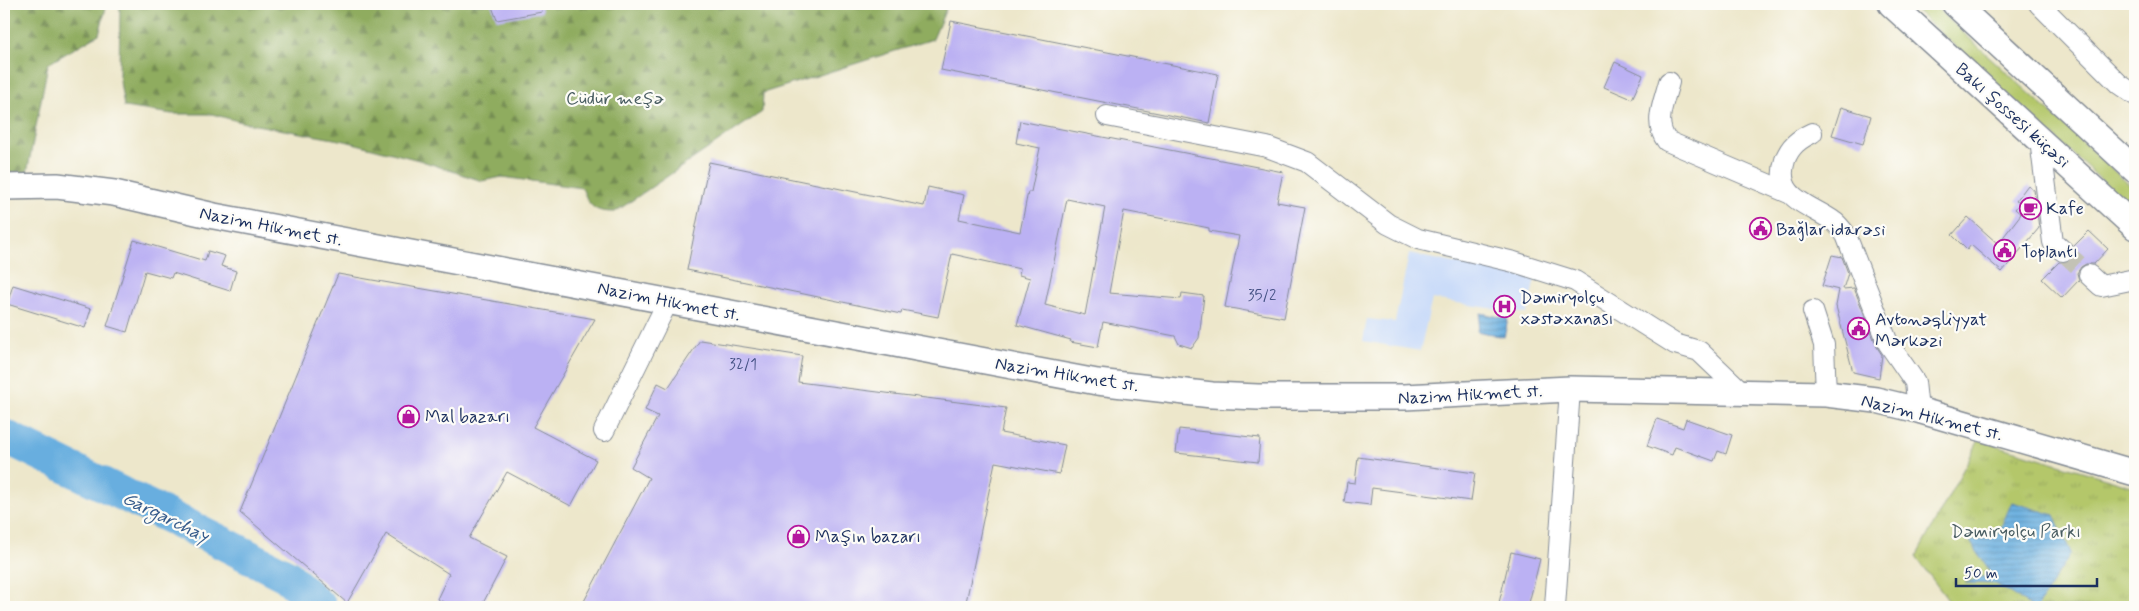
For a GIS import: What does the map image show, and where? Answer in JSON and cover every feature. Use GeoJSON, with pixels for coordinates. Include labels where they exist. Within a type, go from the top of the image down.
{"type":"FeatureCollection","features":[{"type":"Feature","properties":{"kind":"main road","name":"Bakı şossesi küçəsi"},"geometry":{"type":"LineString","coordinates":[[1891,4],[2135,227]]}},
{"type":"Feature","properties":{"kind":"main road"},"geometry":{"type":"LineString","coordinates":[[1954,4],[2135,170]]}},
{"type":"Feature","properties":{"kind":"main road","name":"Nazim Hikmet st."},"geometry":{"type":"LineString","coordinates":[[4,188],[57,186],[114,193],[214,216],[1097,382],[1212,395],[1404,397],[1570,389],[1826,394],[1876,400],[1918,410],[2135,473]]}},
{"type":"Feature","properties":{"kind":"street"},"geometry":{"type":"LineString","coordinates":[[2039,4],[2120,84],[2135,95]]}},
{"type":"Feature","properties":{"kind":"street"},"geometry":{"type":"LineString","coordinates":[[1669,82],[1659,125],[1667,141],[1791,194],[1807,208],[1833,221],[1846,235],[1888,343],[1915,382],[1918,410]]}},
{"type":"Feature","properties":{"kind":"street"},"geometry":{"type":"LineString","coordinates":[[1107,116],[1267,147],[1307,162],[1388,224],[1418,239],[1514,262],[1575,281],[1675,344],[1699,351],[1743,393]]}},
{"type":"Feature","properties":{"kind":"street"},"geometry":{"type":"LineString","coordinates":[[1791,194],[1784,174],[1786,158],[1794,144],[1812,133]]}},
{"type":"Feature","properties":{"kind":"street"},"geometry":{"type":"LineString","coordinates":[[2040,140],[2053,242],[2063,251]]}},
{"type":"Feature","properties":{"kind":"street"},"geometry":{"type":"LineString","coordinates":[[2089,275],[2101,286],[2135,279]]}},
{"type":"Feature","properties":{"kind":"street"},"geometry":{"type":"LineString","coordinates":[[604,431],[668,301]]}},
{"type":"Feature","properties":{"kind":"street"},"geometry":{"type":"LineString","coordinates":[[1813,311],[1824,346],[1826,394]]}},
{"type":"Feature","properties":{"kind":"street"},"geometry":{"type":"LineString","coordinates":[[1555,607],[1570,389]]}},
{"type":"Feature","properties":{"kind":"shaded area","name":"Dəmiryolçu xəstəxanası"},"geometry":{"type":"Polygon","coordinates":[[[1409,254],[1535,279],[1527,314],[1432,299],[1420,351],[1363,341],[1367,319],[1395,322],[1409,254]]]}},
{"type":"Feature","properties":{"kind":"green space"},"geometry":{"type":"Polygon","coordinates":[[[4,4],[107,4],[99,34],[48,64],[27,173],[4,173],[4,4]]]}},
{"type":"Feature","properties":{"kind":"green space","name":"Cüdür meşə"},"geometry":{"type":"Polygon","coordinates":[[[120,4],[948,4],[933,39],[763,93],[762,112],[615,212],[602,211],[593,207],[587,200],[582,188],[502,177],[482,181],[419,160],[345,141],[245,123],[212,114],[172,114],[124,107],[119,75],[120,4]]]}},
{"type":"Feature","properties":{"kind":"green space"},"geometry":{"type":"Polygon","coordinates":[[[1909,4],[1932,4],[2135,190],[2135,211],[1909,4]]]}},
{"type":"Feature","properties":{"kind":"green space","name":"Dəmiryolçu Parkı"},"geometry":{"type":"Polygon","coordinates":[[[1979,440],[2135,487],[2135,607],[1953,607],[1916,557],[1979,440]]]}},
{"type":"Feature","properties":{"kind":"water"},"geometry":{"type":"Polygon","coordinates":[[[1481,313],[1508,319],[1504,337],[1477,331],[1481,313]]]}},
{"type":"Feature","properties":{"kind":"water"},"geometry":{"type":"Polygon","coordinates":[[[2012,502],[2054,515],[2071,553],[2037,607],[2032,607],[1996,584],[1965,583],[1992,574],[1970,541],[1997,536],[2012,502]]]}},
{"type":"Feature","properties":{"kind":"building"},"geometry":{"type":"Polygon","coordinates":[[[491,4],[541,4],[542,12],[497,20],[491,4]]]}},
{"type":"Feature","properties":{"kind":"building"},"geometry":{"type":"Polygon","coordinates":[[[951,21],[1218,74],[1209,123],[941,70],[951,21]]]}},
{"type":"Feature","properties":{"kind":"building"},"geometry":{"type":"Polygon","coordinates":[[[1615,62],[1643,75],[1632,99],[1604,87],[1615,62]]]}},
{"type":"Feature","properties":{"kind":"building"},"geometry":{"type":"Polygon","coordinates":[[[1841,107],[1871,116],[1863,144],[1832,135],[1841,107]]]}},
{"type":"Feature","properties":{"kind":"building"},"geometry":{"type":"Polygon","coordinates":[[[1020,121],[1283,172],[1277,202],[1305,207],[1284,318],[1225,307],[1239,236],[1124,211],[1109,293],[1181,299],[1182,293],[1204,296],[1199,338],[1192,348],[1179,344],[1175,336],[1103,322],[1098,347],[1070,342],[1071,340],[1017,325],[1030,278],[1019,275],[1020,269],[952,254],[938,317],[902,310],[901,314],[687,270],[709,162],[924,206],[928,187],[964,195],[959,219],[1020,232],[1040,148],[1016,143],[1020,121]],[[1067,199],[1045,305],[1085,315],[1105,207],[1067,199]]]}},
{"type":"Feature","properties":{"kind":"building"},"geometry":{"type":"Polygon","coordinates":[[[2028,185],[2034,190],[2039,228],[2002,272],[1971,245],[1967,250],[1952,235],[1968,217],[1998,244],[2021,214],[2015,209],[2020,203],[2016,201],[2028,185]]]}},
{"type":"Feature","properties":{"kind":"building"},"geometry":{"type":"Polygon","coordinates":[[[2089,231],[2108,249],[2094,264],[2086,264],[2081,267],[2077,273],[2079,280],[2062,298],[2042,279],[2059,262],[2066,262],[2071,259],[2075,253],[2074,246],[2089,231]]]}},
{"type":"Feature","properties":{"kind":"building"},"geometry":{"type":"Polygon","coordinates":[[[134,240],[205,261],[208,251],[225,256],[221,266],[236,271],[230,291],[173,273],[171,278],[145,271],[127,332],[107,326],[134,240]]]}},
{"type":"Feature","properties":{"kind":"building","name":"Avtonəqliyyat Mərkəzi"},"geometry":{"type":"Polygon","coordinates":[[[1832,255],[1842,257],[1848,273],[1843,289],[1854,288],[1877,347],[1882,355],[1879,378],[1853,372],[1836,306],[1839,290],[1822,286],[1832,255]]]}},
{"type":"Feature","properties":{"kind":"building","name":"Mal bazarı"},"geometry":{"type":"Polygon","coordinates":[[[338,274],[595,319],[533,427],[596,460],[571,506],[507,472],[469,538],[507,557],[481,607],[454,607],[437,599],[449,574],[386,534],[347,603],[240,512],[338,274]]]}},
{"type":"Feature","properties":{"kind":"building"},"geometry":{"type":"Polygon","coordinates":[[[13,285],[91,309],[85,328],[7,304],[13,285]]]}},
{"type":"Feature","properties":{"kind":"building","name":"Maşın bazarı"},"geometry":{"type":"Polygon","coordinates":[[[700,340],[802,356],[798,382],[1006,408],[1001,433],[1065,445],[1059,474],[995,462],[965,607],[581,607],[649,478],[631,467],[658,416],[645,410],[658,383],[668,388],[700,340]]]}},
{"type":"Feature","properties":{"kind":"building"},"geometry":{"type":"Polygon","coordinates":[[[1657,419],[1683,428],[1686,419],[1732,435],[1726,454],[1718,451],[1714,461],[1675,447],[1672,455],[1647,446],[1657,419]]]}},
{"type":"Feature","properties":{"kind":"building"},"geometry":{"type":"Polygon","coordinates":[[[1179,429],[1260,438],[1258,462],[1176,453],[1179,429]]]}},
{"type":"Feature","properties":{"kind":"building"},"geometry":{"type":"Polygon","coordinates":[[[1358,457],[1475,473],[1471,501],[1372,488],[1370,505],[1344,502],[1347,482],[1355,483],[1358,457]]]}},
{"type":"Feature","properties":{"kind":"building"},"geometry":{"type":"Polygon","coordinates":[[[1511,552],[1540,559],[1528,607],[1498,607],[1511,552]]]}},
{"type":"Feature","properties":{"kind":"waterway","name":"Gargarchay"},"geometry":{"type":"LineString","coordinates":[[4,436],[287,576],[320,607]]}},
{"type":"Feature","properties":{"kind":"tunnel"},"geometry":{"type":"LineString","coordinates":[[2063,251],[2089,275]]}},
{"type":"Feature","properties":{"kind":"place","name":"Kafe"},"geometry":{"type":"Point","coordinates":[2030,208]}},
{"type":"Feature","properties":{"kind":"place","name":"Bağlar idarəsi"},"geometry":{"type":"Point","coordinates":[1760,229]}},
{"type":"Feature","properties":{"kind":"place","name":"Toplantı"},"geometry":{"type":"Point","coordinates":[2005,251]}},
{"type":"Feature","properties":{"kind":"place","name":"Dəmiryolçu xəstəxanası"},"geometry":{"type":"Point","coordinates":[1504,307]}},
{"type":"Feature","properties":{"kind":"place","name":"Avtonəqliyyat Mərkəzi"},"geometry":{"type":"Point","coordinates":[1859,329]}},
{"type":"Feature","properties":{"kind":"place","name":"Mal bazarı"},"geometry":{"type":"Point","coordinates":[409,416]}},
{"type":"Feature","properties":{"kind":"place","name":"Maşın bazarı"},"geometry":{"type":"Point","coordinates":[799,536]}}]}
